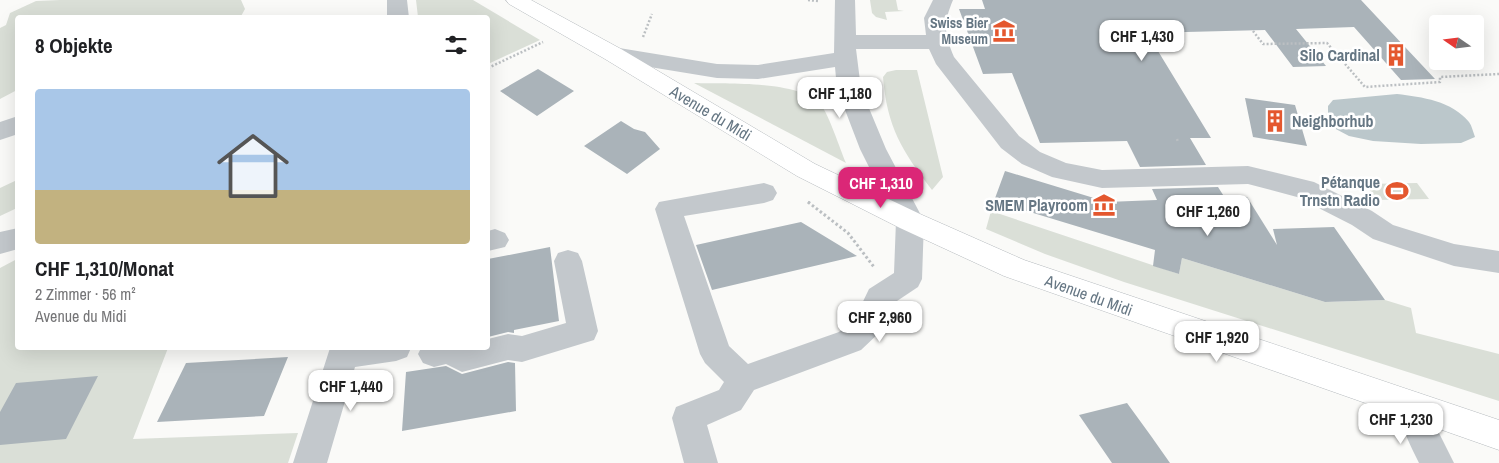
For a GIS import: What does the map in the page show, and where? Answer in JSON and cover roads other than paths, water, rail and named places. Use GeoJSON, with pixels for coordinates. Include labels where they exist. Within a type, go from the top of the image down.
{"type":"FeatureCollection","features":[{"type":"Feature","properties":{"kind":"main road","name":"Avenue du Midi"},"geometry":{"type":"LineString","coordinates":[[516,0],[613,54],[806,170],[910,221],[1014,268],[1417,408],[1499,434]]}},
{"type":"Feature","properties":{"kind":"street"},"geometry":{"type":"LineString","coordinates":[[397,0],[398,15]]}},
{"type":"Feature","properties":{"kind":"street"},"geometry":{"type":"LineString","coordinates":[[701,463],[688,418],[730,400],[742,380],[850,341],[868,324],[879,297],[908,279],[910,221],[873,149],[849,89],[845,50],[845,0]]}},
{"type":"Feature","properties":{"kind":"street"},"geometry":{"type":"LineString","coordinates":[[943,0],[936,18],[937,42],[944,58],[1010,142],[1031,158],[1061,171],[1102,179],[1248,175],[1305,189],[1362,218],[1383,232],[1454,255],[1499,262]]}},
{"type":"Feature","properties":{"kind":"street"},"geometry":{"type":"LineString","coordinates":[[613,54],[717,71],[758,72],[845,50],[937,42]]}},
{"type":"Feature","properties":{"kind":"street"},"geometry":{"type":"LineString","coordinates":[[0,132],[15,125]]}},
{"type":"Feature","properties":{"kind":"street"},"geometry":{"type":"LineString","coordinates":[[742,380],[716,354],[668,209],[764,193]]}},
{"type":"Feature","properties":{"kind":"street"},"geometry":{"type":"LineString","coordinates":[[0,243],[15,239]]}},
{"type":"Feature","properties":{"kind":"street"},"geometry":{"type":"LineString","coordinates":[[435,350],[434,354],[450,350],[462,359],[508,347],[522,350],[583,331],[568,261]]}},
{"type":"Feature","properties":{"kind":"street"},"geometry":{"type":"LineString","coordinates":[[310,463],[344,352],[370,350]]}},
{"type":"Feature","properties":{"kind":"street"},"geometry":{"type":"LineString","coordinates":[[1417,408],[1420,429],[1437,463]]}},
{"type":"Feature","properties":{"kind":"place","name":"Swiss Bier Museum"},"geometry":{"type":"Point","coordinates":[1004,31]}},
{"type":"Feature","properties":{"kind":"place","name":"Silo Cardinal"},"geometry":{"type":"Point","coordinates":[1396,55]}},
{"type":"Feature","properties":{"kind":"place","name":"Neighborhub"},"geometry":{"type":"Point","coordinates":[1275,121]}},
{"type":"Feature","properties":{"kind":"place","name":"Pétanque Trnstn Radio"},"geometry":{"type":"Point","coordinates":[1397,191]}},
{"type":"Feature","properties":{"kind":"place","name":"SMEM Playroom"},"geometry":{"type":"Point","coordinates":[1104,205]}}]}
